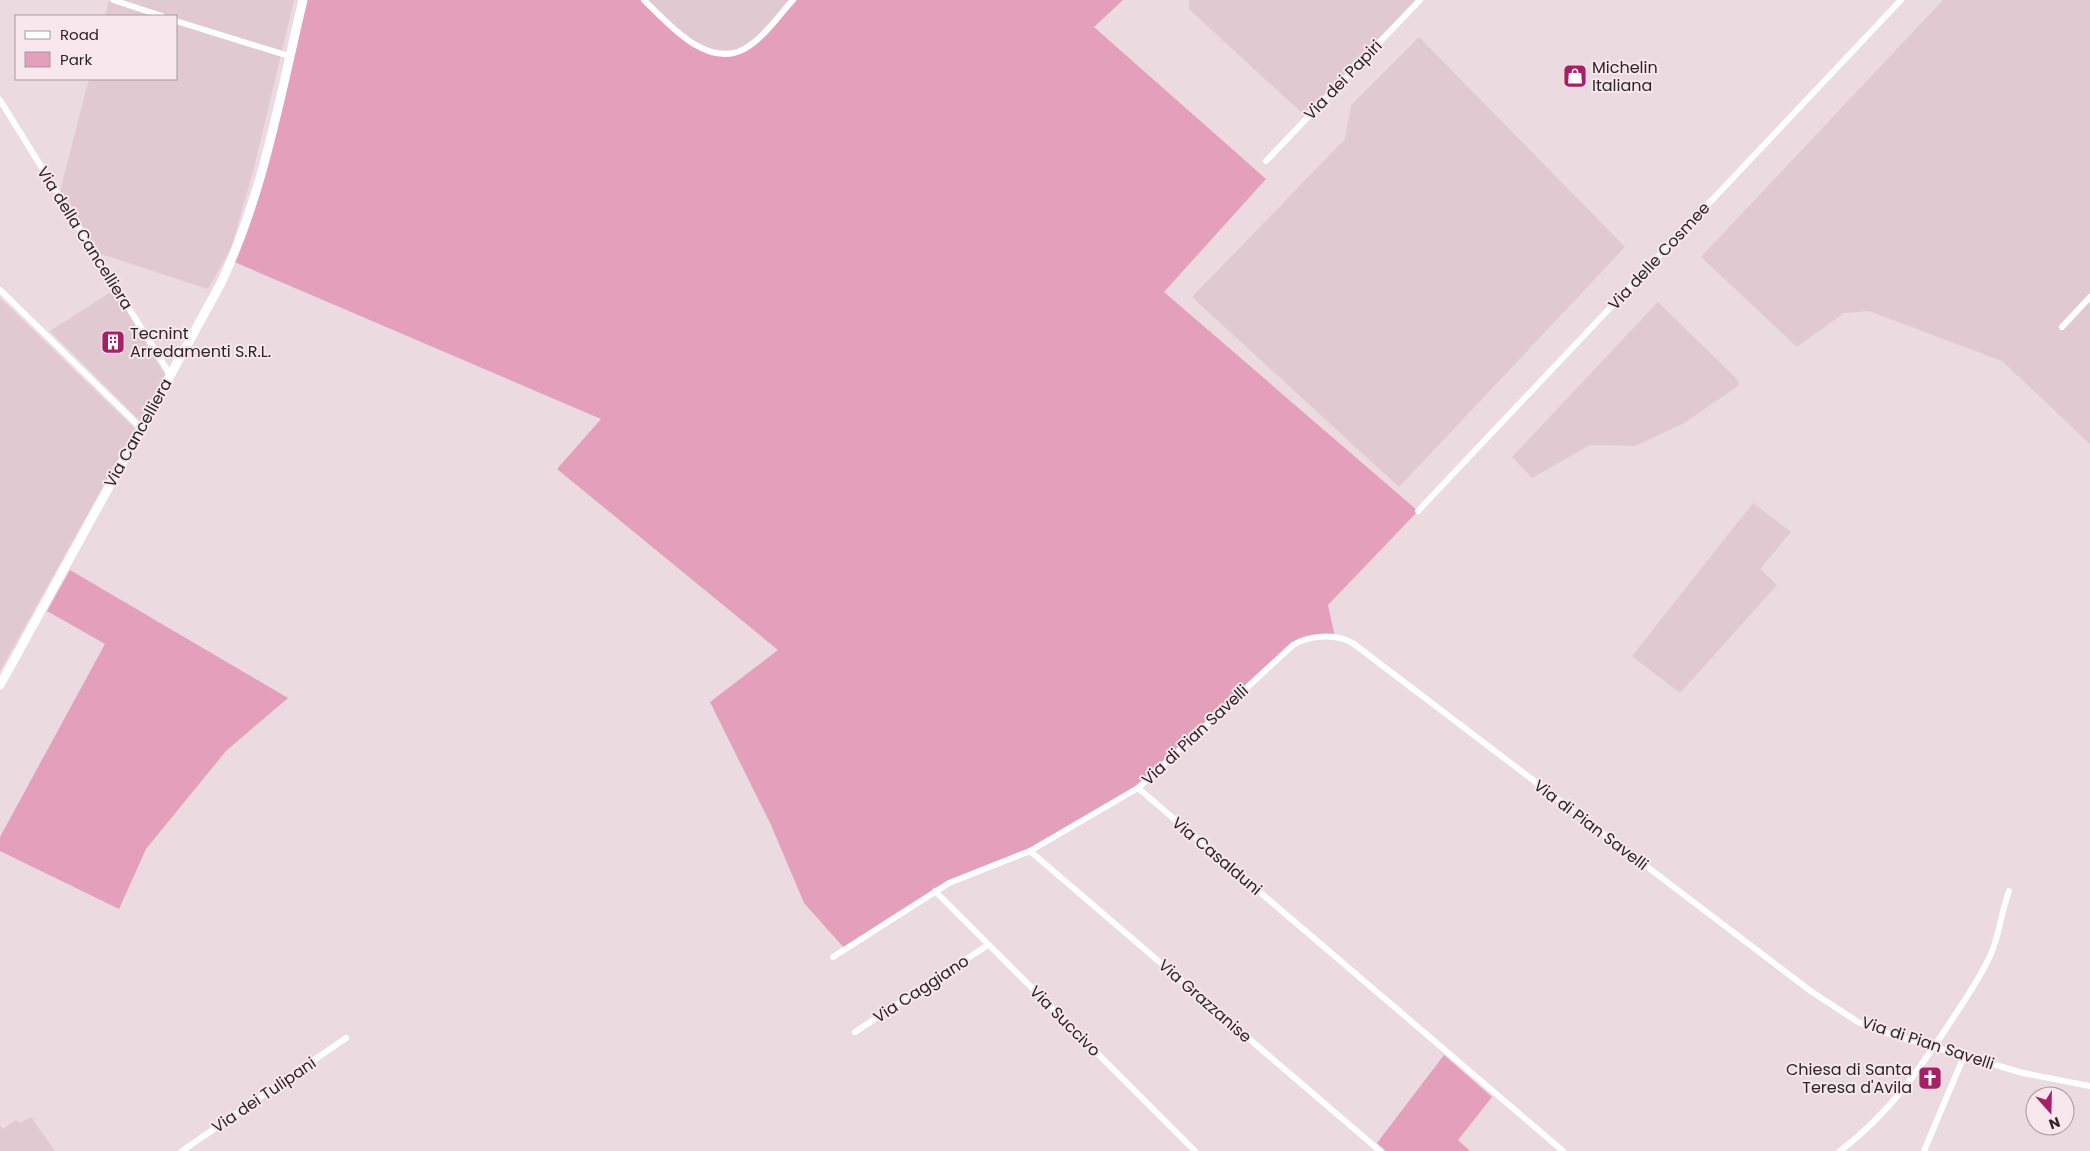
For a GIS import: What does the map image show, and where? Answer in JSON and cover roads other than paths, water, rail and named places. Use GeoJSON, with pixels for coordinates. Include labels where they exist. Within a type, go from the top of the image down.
{"type":"FeatureCollection","features":[{"type":"Feature","properties":{"kind":"street"},"geometry":{"type":"LineString","coordinates":[[112,0],[159,15]]}},
{"type":"Feature","properties":{"kind":"street","name":"Via Cancelliera"},"geometry":{"type":"LineString","coordinates":[[0,685],[220,285],[238,246],[253,203],[303,0]]}},
{"type":"Feature","properties":{"kind":"street"},"geometry":{"type":"LineString","coordinates":[[644,0],[690,41],[718,54],[731,54],[753,43],[793,0]]}},
{"type":"Feature","properties":{"kind":"street","name":"Via dei Papiri"},"geometry":{"type":"LineString","coordinates":[[1266,161],[1420,0]]}},
{"type":"Feature","properties":{"kind":"street","name":"Via delle Cosmee"},"geometry":{"type":"LineString","coordinates":[[1418,511],[1901,0]]}},
{"type":"Feature","properties":{"kind":"street"},"geometry":{"type":"LineString","coordinates":[[178,22],[289,56]]}},
{"type":"Feature","properties":{"kind":"street","name":"Via della Cancelliera"},"geometry":{"type":"LineString","coordinates":[[0,100],[170,376]]}},
{"type":"Feature","properties":{"kind":"street"},"geometry":{"type":"LineString","coordinates":[[0,290],[141,428]]}},
{"type":"Feature","properties":{"kind":"street"},"geometry":{"type":"LineString","coordinates":[[2062,327],[2090,297]]}},
{"type":"Feature","properties":{"kind":"street","name":"Via di Pian Savelli"},"geometry":{"type":"LineString","coordinates":[[1138,788],[1293,645],[1305,640],[1332,637],[1343,638],[1354,644],[1824,1001],[1868,1026],[2023,1073],[2090,1086]]}},
{"type":"Feature","properties":{"kind":"street"},"geometry":{"type":"LineString","coordinates":[[833,957],[935,891],[972,872],[1030,851],[1138,788]]}},
{"type":"Feature","properties":{"kind":"street","name":"Via Casalduni"},"geometry":{"type":"LineString","coordinates":[[1138,788],[1563,1151]]}},
{"type":"Feature","properties":{"kind":"street","name":"Via Grazzanise"},"geometry":{"type":"LineString","coordinates":[[1030,851],[1380,1151]]}},
{"type":"Feature","properties":{"kind":"street"},"geometry":{"type":"LineString","coordinates":[[1840,1151],[1871,1125],[1894,1102],[1910,1083],[1934,1047],[1990,956],[2004,914],[2009,890]]}},
{"type":"Feature","properties":{"kind":"street","name":"Via Succivo"},"geometry":{"type":"LineString","coordinates":[[935,891],[1195,1151]]}},
{"type":"Feature","properties":{"kind":"street","name":"Via Caggiano"},"geometry":{"type":"LineString","coordinates":[[855,1032],[988,945]]}},
{"type":"Feature","properties":{"kind":"street","name":"Via dei Tulipani"},"geometry":{"type":"LineString","coordinates":[[182,1151],[346,1038]]}},
{"type":"Feature","properties":{"kind":"street"},"geometry":{"type":"LineString","coordinates":[[1924,1151],[1964,1056]]}},
{"type":"Feature","properties":{"kind":"place","name":"Michelin Italiana"},"geometry":{"type":"Point","coordinates":[1575,76]}},
{"type":"Feature","properties":{"kind":"place","name":"Tecnint Arredamenti S.R.L."},"geometry":{"type":"Point","coordinates":[113,342]}},
{"type":"Feature","properties":{"kind":"place","name":"Chiesa di Santa Teresa d'Avila"},"geometry":{"type":"Point","coordinates":[1930,1078]}}]}
